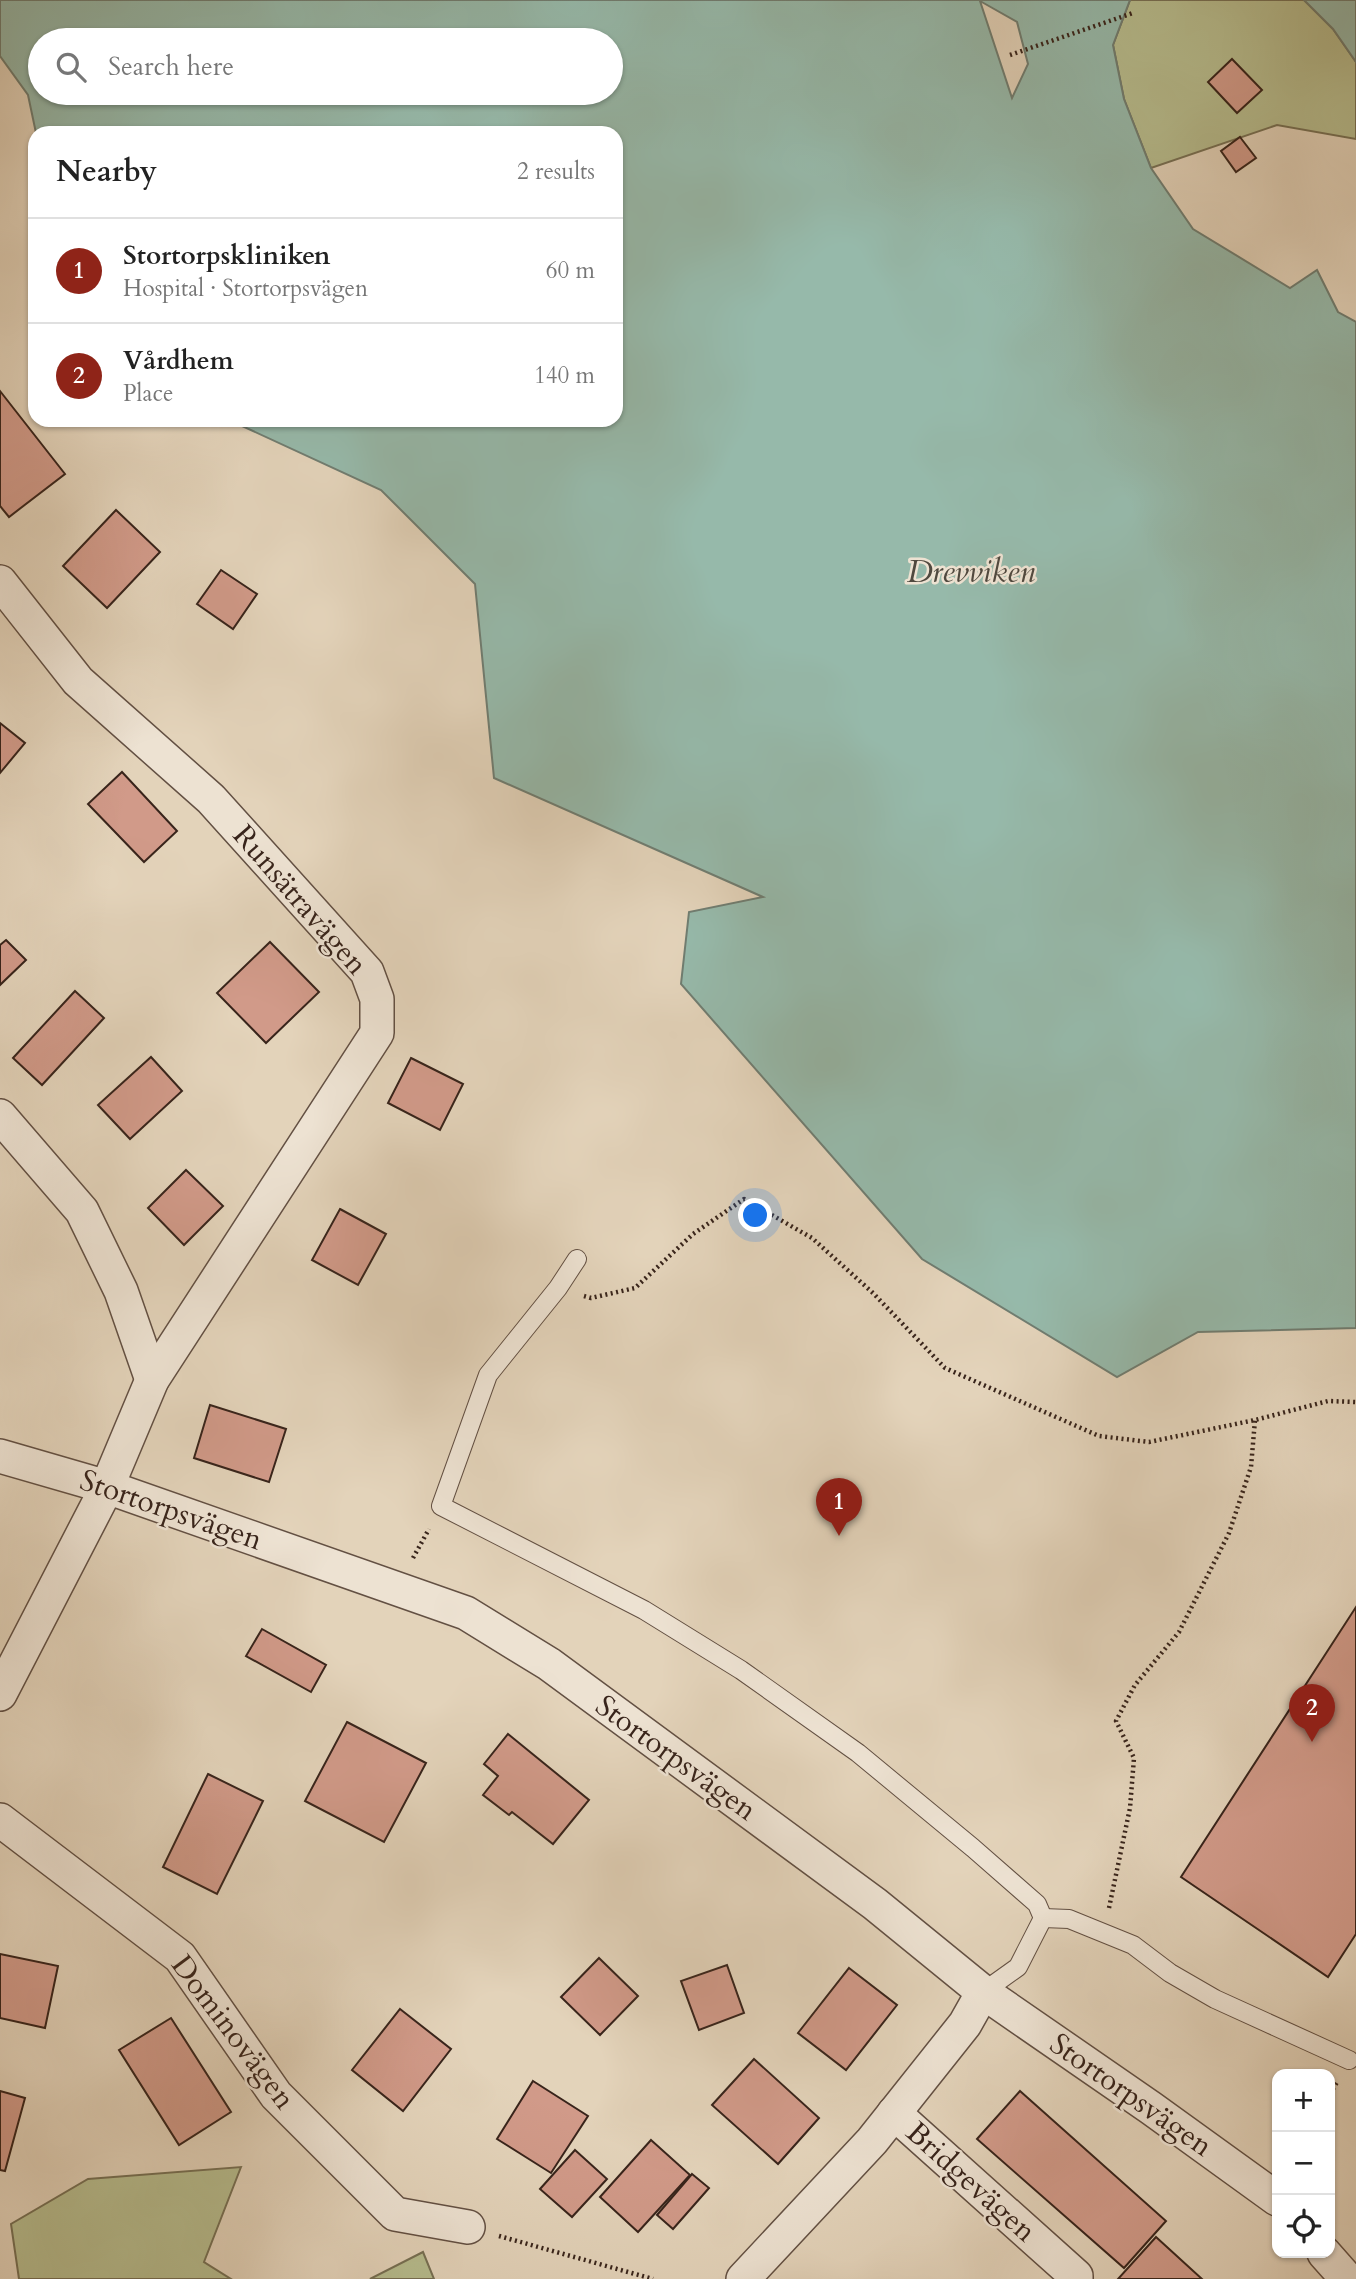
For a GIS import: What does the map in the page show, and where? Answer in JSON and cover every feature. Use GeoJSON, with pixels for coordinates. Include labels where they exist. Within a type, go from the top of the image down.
{"type":"FeatureCollection","features":[{"type":"Feature","properties":{"kind":"street","name":"Runsätravägen"},"geometry":{"type":"LineString","coordinates":[[0,582],[78,681],[211,799],[367,972],[377,999],[377,1033],[152,1380],[107,1487],[0,1694]]}},
{"type":"Feature","properties":{"kind":"street"},"geometry":{"type":"LineString","coordinates":[[0,1116],[82,1210],[121,1291],[152,1380]]}},
{"type":"Feature","properties":{"kind":"street","name":"Stortorpsvägen"},"geometry":{"type":"LineString","coordinates":[[0,1456],[107,1487],[466,1614],[549,1664],[875,1904],[983,1992],[1272,2195]]}},
{"type":"Feature","properties":{"kind":"street","name":"Dominovägen"},"geometry":{"type":"LineString","coordinates":[[0,1820],[180,1957],[276,2095],[395,2214],[468,2227]]}},
{"type":"Feature","properties":{"kind":"street","name":"Bridgevägen"},"geometry":{"type":"LineString","coordinates":[[743,2279],[872,2141],[965,2024],[983,1992]]}},
{"type":"Feature","properties":{"kind":"street","name":"Bridgevägen"},"geometry":{"type":"LineString","coordinates":[[894,2113],[1076,2276],[1076,2279]]}},
{"type":"Feature","properties":{"kind":"street"},"geometry":{"type":"LineString","coordinates":[[1328,2258],[1347,2279]]}},
{"type":"Feature","properties":{"kind":"lane"},"geometry":{"type":"LineString","coordinates":[[577,1259],[558,1289],[488,1376],[441,1506],[644,1610],[741,1670],[858,1754],[900,1788],[1037,1904],[1044,1918]]}},
{"type":"Feature","properties":{"kind":"lane"},"geometry":{"type":"LineString","coordinates":[[1044,1918],[1069,1919],[1133,1945],[1170,1973],[1215,1999],[1349,2060]]}},
{"type":"Feature","properties":{"kind":"lane"},"geometry":{"type":"LineString","coordinates":[[983,1992],[1018,1967],[1044,1918]]}},
{"type":"Feature","properties":{"kind":"path"},"geometry":{"type":"LineString","coordinates":[[1010,55],[1133,13]]}},
{"type":"Feature","properties":{"kind":"path"},"geometry":{"type":"LineString","coordinates":[[558,1289],[591,1298],[635,1289],[693,1234],[744,1199],[812,1238],[873,1293],[945,1368],[1099,1436],[1149,1442],[1255,1420],[1328,1401],[1356,1402]]}},
{"type":"Feature","properties":{"kind":"path"},"geometry":{"type":"LineString","coordinates":[[1103,1933],[1130,1808],[1134,1758],[1116,1721],[1135,1685],[1178,1632],[1229,1533],[1251,1467],[1255,1420]]}},
{"type":"Feature","properties":{"kind":"path"},"geometry":{"type":"LineString","coordinates":[[410,1565],[441,1506]]}},
{"type":"Feature","properties":{"kind":"path"},"geometry":{"type":"LineString","coordinates":[[468,2227],[653,2279]]}},
{"type":"Feature","properties":{"kind":"shaded area"},"geometry":{"type":"Polygon","coordinates":[[[1130,0],[1304,0],[1333,29],[1356,62],[1356,139],[1277,125],[1151,168],[1124,99],[1113,45],[1130,0]]]}},
{"type":"Feature","properties":{"kind":"shaded area"},"geometry":{"type":"Polygon","coordinates":[[[241,2167],[204,2262],[231,2279],[19,2279],[11,2224],[88,2179],[241,2167]]]}},
{"type":"Feature","properties":{"kind":"shaded area"},"geometry":{"type":"Polygon","coordinates":[[[423,2252],[434,2279],[370,2279],[423,2252]]]}},
{"type":"Feature","properties":{"kind":"water","name":"Drevviken"},"geometry":{"type":"Polygon","coordinates":[[[0,0],[1130,0],[1113,45],[1124,99],[1151,168],[1193,229],[1290,288],[1317,270],[1338,312],[1356,322],[1356,1328],[1198,1332],[1117,1377],[922,1259],[681,984],[689,912],[763,897],[494,778],[475,584],[381,490],[244,427],[623,427],[623,126],[35,126],[30,105],[623,105],[623,28],[28,28],[28,95],[0,56],[0,0]],[[980,1],[1012,98],[1028,64],[1017,22],[980,1]]]}},
{"type":"Feature","properties":{"kind":"water"},"geometry":{"type":"Polygon","coordinates":[[[1304,0],[1356,0],[1356,62],[1333,29],[1304,0]]]}},
{"type":"Feature","properties":{"kind":"building"},"geometry":{"type":"Polygon","coordinates":[[[1232,59],[1262,90],[1237,113],[1208,82],[1232,59]]]}},
{"type":"Feature","properties":{"kind":"building"},"geometry":{"type":"Polygon","coordinates":[[[1240,137],[1256,158],[1236,172],[1221,151],[1240,137]]]}},
{"type":"Feature","properties":{"kind":"building"},"geometry":{"type":"Polygon","coordinates":[[[0,391],[65,474],[9,517],[0,506],[0,391]]]}},
{"type":"Feature","properties":{"kind":"building"},"geometry":{"type":"Polygon","coordinates":[[[116,510],[160,552],[107,608],[63,566],[116,510]]]}},
{"type":"Feature","properties":{"kind":"building"},"geometry":{"type":"Polygon","coordinates":[[[221,570],[257,594],[233,629],[197,604],[221,570]]]}},
{"type":"Feature","properties":{"kind":"building"},"geometry":{"type":"Polygon","coordinates":[[[0,723],[25,743],[0,773],[0,723]]]}},
{"type":"Feature","properties":{"kind":"building"},"geometry":{"type":"Polygon","coordinates":[[[122,772],[177,831],[144,862],[88,804],[122,772]]]}},
{"type":"Feature","properties":{"kind":"building"},"geometry":{"type":"Polygon","coordinates":[[[6,940],[26,960],[0,985],[0,945],[6,940]]]}},
{"type":"Feature","properties":{"kind":"building"},"geometry":{"type":"Polygon","coordinates":[[[270,942],[319,992],[266,1043],[217,993],[270,942]]]}},
{"type":"Feature","properties":{"kind":"building"},"geometry":{"type":"Polygon","coordinates":[[[75,991],[104,1018],[42,1085],[13,1058],[75,991]]]}},
{"type":"Feature","properties":{"kind":"building"},"geometry":{"type":"Polygon","coordinates":[[[151,1057],[182,1091],[130,1139],[98,1105],[151,1057]]]}},
{"type":"Feature","properties":{"kind":"building"},"geometry":{"type":"Polygon","coordinates":[[[411,1058],[463,1084],[440,1130],[388,1103],[411,1058]]]}},
{"type":"Feature","properties":{"kind":"building"},"geometry":{"type":"Polygon","coordinates":[[[186,1170],[223,1206],[184,1245],[148,1208],[186,1170]]]}},
{"type":"Feature","properties":{"kind":"building"},"geometry":{"type":"Polygon","coordinates":[[[340,1209],[386,1234],[358,1285],[312,1260],[340,1209]]]}},
{"type":"Feature","properties":{"kind":"building"},"geometry":{"type":"Polygon","coordinates":[[[210,1405],[286,1429],[269,1482],[194,1458],[210,1405]]]}},
{"type":"Feature","properties":{"kind":"building"},"geometry":{"type":"Polygon","coordinates":[[[1356,1607],[1356,1934],[1328,1977],[1181,1877],[1356,1607]]]}},
{"type":"Feature","properties":{"kind":"building"},"geometry":{"type":"Polygon","coordinates":[[[262,1629],[326,1665],[311,1692],[246,1656],[262,1629]]]}},
{"type":"Feature","properties":{"kind":"building"},"geometry":{"type":"Polygon","coordinates":[[[347,1722],[426,1763],[384,1842],[305,1801],[347,1722]]]}},
{"type":"Feature","properties":{"kind":"building"},"geometry":{"type":"Polygon","coordinates":[[[508,1734],[589,1800],[553,1844],[512,1812],[509,1815],[483,1795],[498,1776],[484,1764],[508,1734]]]}},
{"type":"Feature","properties":{"kind":"building"},"geometry":{"type":"Polygon","coordinates":[[[208,1774],[263,1801],[217,1894],[163,1867],[208,1774]]]}},
{"type":"Feature","properties":{"kind":"building"},"geometry":{"type":"Polygon","coordinates":[[[0,1954],[58,1966],[45,2028],[0,2018],[0,1954]]]}},
{"type":"Feature","properties":{"kind":"building"},"geometry":{"type":"Polygon","coordinates":[[[599,1958],[638,1996],[600,2035],[561,1997],[599,1958]]]}},
{"type":"Feature","properties":{"kind":"building"},"geometry":{"type":"Polygon","coordinates":[[[727,1965],[744,2013],[699,2030],[681,1981],[727,1965]]]}},
{"type":"Feature","properties":{"kind":"building"},"geometry":{"type":"Polygon","coordinates":[[[849,1968],[897,2005],[846,2070],[798,2033],[849,1968]]]}},
{"type":"Feature","properties":{"kind":"building"},"geometry":{"type":"Polygon","coordinates":[[[400,2009],[451,2049],[403,2111],[352,2070],[400,2009]]]}},
{"type":"Feature","properties":{"kind":"building"},"geometry":{"type":"Polygon","coordinates":[[[171,2018],[231,2112],[179,2145],[119,2050],[171,2018]]]}},
{"type":"Feature","properties":{"kind":"building"},"geometry":{"type":"Polygon","coordinates":[[[754,2059],[819,2118],[778,2164],[712,2105],[754,2059]]]}},
{"type":"Feature","properties":{"kind":"building"},"geometry":{"type":"Polygon","coordinates":[[[533,2081],[588,2116],[551,2173],[497,2139],[533,2081]]]}},
{"type":"Feature","properties":{"kind":"building"},"geometry":{"type":"Polygon","coordinates":[[[0,2091],[25,2098],[5,2171],[0,2170],[0,2091]]]}},
{"type":"Feature","properties":{"kind":"building"},"geometry":{"type":"Polygon","coordinates":[[[1020,2091],[1166,2221],[1124,2268],[977,2139],[1020,2091]]]}},
{"type":"Feature","properties":{"kind":"building"},"geometry":{"type":"Polygon","coordinates":[[[651,2140],[690,2175],[638,2232],[600,2197],[651,2140]]]}},
{"type":"Feature","properties":{"kind":"building"},"geometry":{"type":"Polygon","coordinates":[[[575,2150],[607,2179],[572,2217],[540,2189],[575,2150]]]}},
{"type":"Feature","properties":{"kind":"building"},"geometry":{"type":"Polygon","coordinates":[[[692,2174],[709,2188],[673,2229],[657,2215],[692,2174]]]}},
{"type":"Feature","properties":{"kind":"building"},"geometry":{"type":"Polygon","coordinates":[[[1156,2237],[1202,2279],[1118,2279],[1156,2237]]]}},
{"type":"Feature","properties":{"kind":"place","name":"Stortorpskliniken"},"geometry":{"type":"Point","coordinates":[839,1536]}},
{"type":"Feature","properties":{"kind":"place","name":"Vårdhem"},"geometry":{"type":"Point","coordinates":[1312,1742]}}]}
